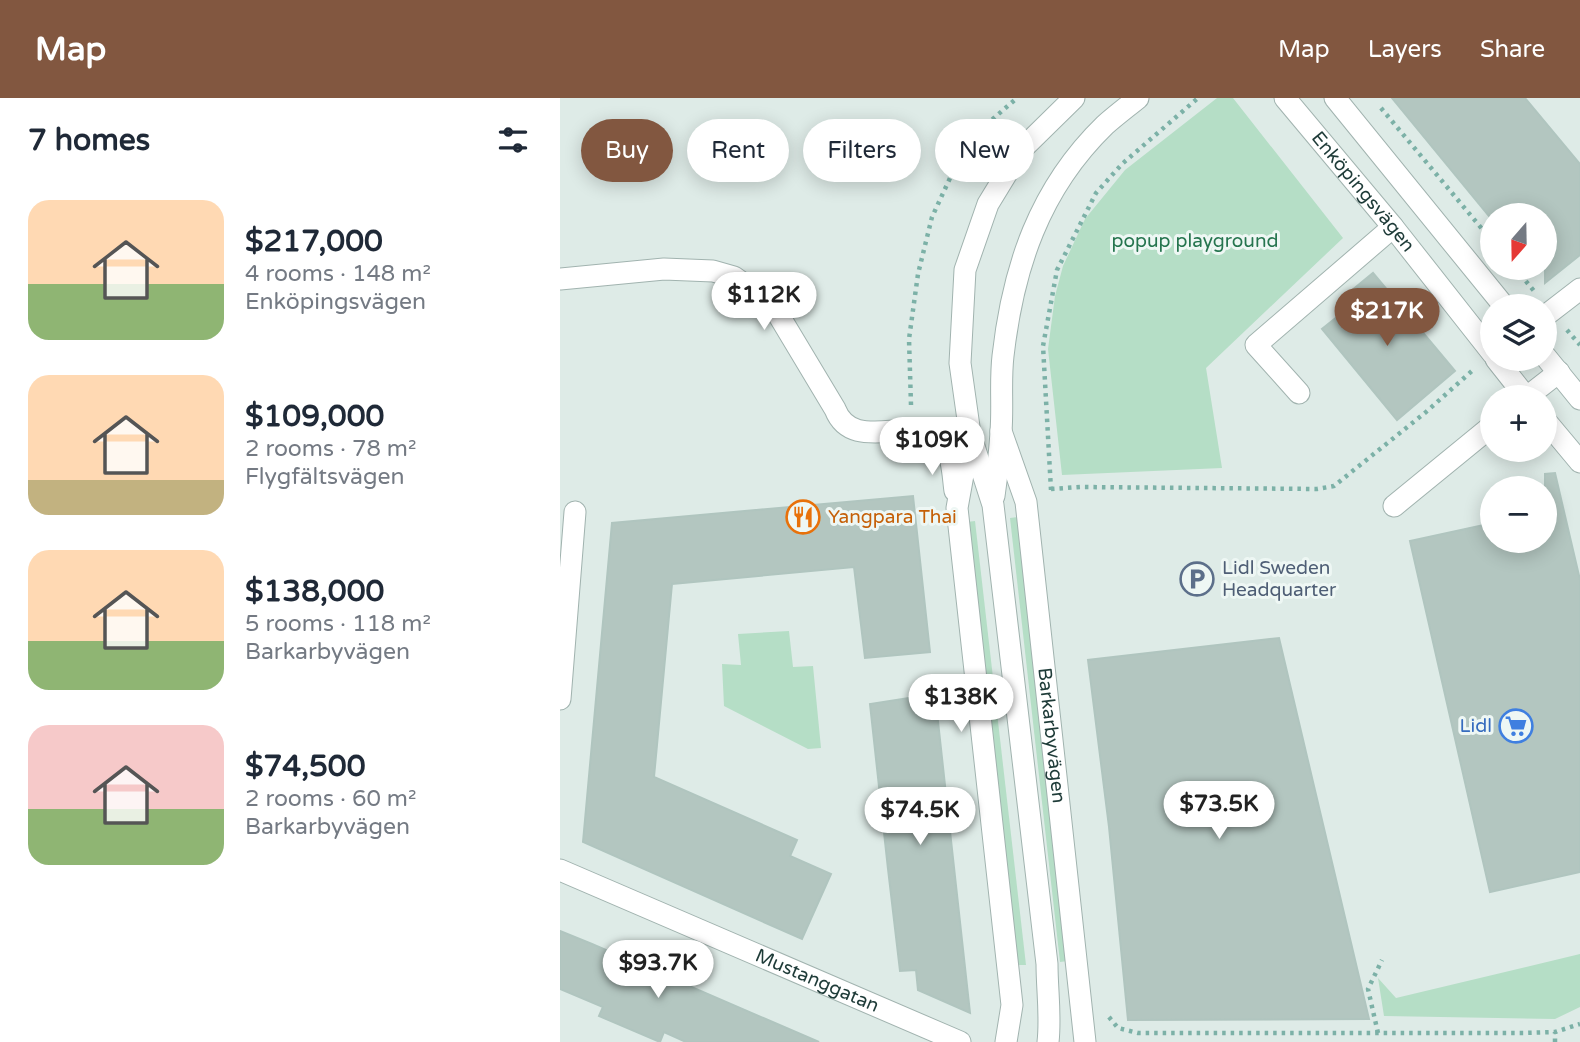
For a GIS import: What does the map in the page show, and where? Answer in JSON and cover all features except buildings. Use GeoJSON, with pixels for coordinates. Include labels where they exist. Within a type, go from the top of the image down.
{"type":"FeatureCollection","features":[{"type":"Feature","properties":{"kind":"street","name":"Barkarbyvägen"},"geometry":{"type":"LineString","coordinates":[[1048,1042],[1050,1022],[1046,964],[993,505],[970,434],[960,363],[965,270],[988,204],[1021,150],[1074,98]]}},
{"type":"Feature","properties":{"kind":"street","name":"Barkarbyvägen"},"geometry":{"type":"LineString","coordinates":[[993,505],[1001,431],[1002,358],[1024,251],[1046,203],[1067,169],[1104,126],[1138,98]]}},
{"type":"Feature","properties":{"kind":"street","name":"Enköpingsvägen"},"geometry":{"type":"LineString","coordinates":[[1285,98],[1393,227],[1480,348]]}},
{"type":"Feature","properties":{"kind":"street","name":"Enköpingsvägen"},"geometry":{"type":"LineString","coordinates":[[1335,98],[1494,294]]}},
{"type":"Feature","properties":{"kind":"street"},"geometry":{"type":"LineString","coordinates":[[1299,393],[1256,345],[1393,227]]}},
{"type":"Feature","properties":{"kind":"street"},"geometry":{"type":"LineString","coordinates":[[560,279],[664,269],[713,271],[734,277],[772,304],[840,421],[851,429],[863,432],[920,432],[933,436],[946,448],[953,472],[957,508]]}},
{"type":"Feature","properties":{"kind":"street"},"geometry":{"type":"LineString","coordinates":[[1557,307],[1580,289]]}},
{"type":"Feature","properties":{"kind":"street"},"geometry":{"type":"LineString","coordinates":[[1557,370],[1580,399]]}},
{"type":"Feature","properties":{"kind":"street","name":"Enköpingsvägen"},"geometry":{"type":"LineString","coordinates":[[1500,371],[1515,385]]}},
{"type":"Feature","properties":{"kind":"street"},"geometry":{"type":"LineString","coordinates":[[1536,385],[1547,371]]}},
{"type":"Feature","properties":{"kind":"street","name":"Barkarbyvägen"},"geometry":{"type":"LineString","coordinates":[[1001,431],[1026,502],[1085,1042]]}},
{"type":"Feature","properties":{"kind":"street"},"geometry":{"type":"LineString","coordinates":[[970,434],[1001,431]]}},
{"type":"Feature","properties":{"kind":"street","name":"Barkarbyvägen"},"geometry":{"type":"LineString","coordinates":[[970,434],[957,508],[1012,1004],[1006,1042]]}},
{"type":"Feature","properties":{"kind":"street"},"geometry":{"type":"LineString","coordinates":[[1557,434],[1580,462]]}},
{"type":"Feature","properties":{"kind":"street"},"geometry":{"type":"LineString","coordinates":[[1394,506],[1480,436]]}},
{"type":"Feature","properties":{"kind":"street"},"geometry":{"type":"LineString","coordinates":[[560,699],[575,512]]}},
{"type":"Feature","properties":{"kind":"street","name":"Mustanggatan"},"geometry":{"type":"LineString","coordinates":[[560,870],[960,1042]]}},
{"type":"Feature","properties":{"kind":"path"},"geometry":{"type":"LineString","coordinates":[[910,370],[909,339],[918,274],[932,217],[957,163],[987,124],[1017,98]]}},
{"type":"Feature","properties":{"kind":"path"},"geometry":{"type":"LineString","coordinates":[[1052,502],[1043,346],[1057,270],[1096,193],[1122,164],[1198,98]]}},
{"type":"Feature","properties":{"kind":"path"},"geometry":{"type":"LineString","coordinates":[[1372,98],[1480,227]]}},
{"type":"Feature","properties":{"kind":"path"},"geometry":{"type":"LineString","coordinates":[[1051,489],[1317,489],[1334,486],[1480,367]]}},
{"type":"Feature","properties":{"kind":"path"},"geometry":{"type":"LineString","coordinates":[[1378,1033],[1368,989],[1382,960]]}},
{"type":"Feature","properties":{"kind":"path"},"geometry":{"type":"LineString","coordinates":[[1109,1010],[1109,1018],[1118,1028],[1138,1032],[1555,1032],[1580,1024]]}},
{"type":"Feature","properties":{"kind":"path"},"geometry":{"type":"LineString","coordinates":[[1138,1032],[1138,1042]]}},
{"type":"Feature","properties":{"kind":"path"},"geometry":{"type":"LineString","coordinates":[[1555,1032],[1555,1042]]}},
{"type":"Feature","properties":{"kind":"green space","name":"popup playground"},"geometry":{"type":"Polygon","coordinates":[[[1217,98],[1233,98],[1343,238],[1206,368],[1222,468],[1062,475],[1048,349],[1055,296],[1063,266],[1085,219],[1125,170],[1217,98]]]}},
{"type":"Feature","properties":{"kind":"green space"},"geometry":{"type":"Polygon","coordinates":[[[1018,517],[1068,961],[1060,962],[1010,518],[1018,517]]]}},
{"type":"Feature","properties":{"kind":"green space"},"geometry":{"type":"Polygon","coordinates":[[[975,521],[1026,965],[1018,965],[967,522],[975,521]]]}},
{"type":"Feature","properties":{"kind":"green space"},"geometry":{"type":"Polygon","coordinates":[[[789,631],[793,667],[813,666],[821,748],[808,749],[724,706],[722,664],[741,665],[738,634],[789,631]]]}},
{"type":"Feature","properties":{"kind":"green space"},"geometry":{"type":"Polygon","coordinates":[[[1580,954],[1580,1007],[1555,1019],[1384,1016],[1378,978],[1396,998],[1580,954]]]}},
{"type":"Feature","properties":{"kind":"place","name":"Yangpara Thai"},"geometry":{"type":"Point","coordinates":[803,517]}},
{"type":"Feature","properties":{"kind":"place","name":"Lidl Sweden Headquarter"},"geometry":{"type":"Point","coordinates":[1197,579]}},
{"type":"Feature","properties":{"kind":"place","name":"Lidl"},"geometry":{"type":"Point","coordinates":[1516,726]}}]}
